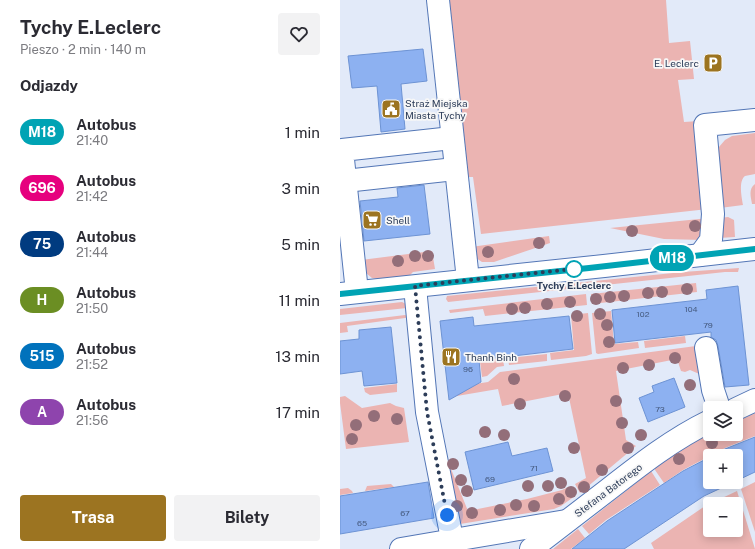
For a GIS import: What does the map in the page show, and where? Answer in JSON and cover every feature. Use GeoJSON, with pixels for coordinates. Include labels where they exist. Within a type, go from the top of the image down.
{"type":"FeatureCollection","features":[{"type":"Feature","properties":{"kind":"street"},"geometry":{"type":"LineString","coordinates":[[438,0],[468,280]]}},
{"type":"Feature","properties":{"kind":"street"},"geometry":{"type":"LineString","coordinates":[[700,255],[711,240],[713,214],[705,126],[755,120]]}},
{"type":"Feature","properties":{"kind":"street"},"geometry":{"type":"LineString","coordinates":[[452,138],[342,150],[346,181],[349,293],[755,249]]}},
{"type":"Feature","properties":{"kind":"street"},"geometry":{"type":"LineString","coordinates":[[346,181],[455,169]]}},
{"type":"Feature","properties":{"kind":"street"},"geometry":{"type":"LineString","coordinates":[[415,286],[427,412],[453,545]]}},
{"type":"Feature","properties":{"kind":"street"},"geometry":{"type":"LineString","coordinates":[[706,348],[713,390],[717,401]]}},
{"type":"Feature","properties":{"kind":"street"},"geometry":{"type":"LineString","coordinates":[[743,406],[755,400]]}},
{"type":"Feature","properties":{"kind":"street","name":"Stefana Batorego"},"geometry":{"type":"LineString","coordinates":[[401,549],[453,545],[567,520],[656,453],[703,425]]}},
{"type":"Feature","properties":{"kind":"street"},"geometry":{"type":"LineString","coordinates":[[531,549],[567,520]]}},
{"type":"Feature","properties":{"kind":"shaded area"},"geometry":{"type":"Polygon","coordinates":[[[444,0],[666,0],[669,43],[690,41],[694,79],[678,80],[684,122],[699,121],[708,209],[481,234],[473,177],[468,177],[444,0]]]}},
{"type":"Feature","properties":{"kind":"shaded area"},"geometry":{"type":"Polygon","coordinates":[[[755,133],[755,174],[745,176],[743,178],[741,190],[743,205],[720,208],[715,157],[719,147],[725,140],[732,136],[755,133]]]}},
{"type":"Feature","properties":{"kind":"shaded area"},"geometry":{"type":"Polygon","coordinates":[[[755,184],[755,204],[752,204],[751,188],[755,184]]]}},
{"type":"Feature","properties":{"kind":"shaded area"},"geometry":{"type":"Polygon","coordinates":[[[728,217],[734,220],[735,237],[719,238],[720,218],[728,217]]]}},
{"type":"Feature","properties":{"kind":"shaded area"},"geometry":{"type":"Polygon","coordinates":[[[709,218],[703,240],[664,239],[610,228],[709,218]]]}},
{"type":"Feature","properties":{"kind":"shaded area"},"geometry":{"type":"Polygon","coordinates":[[[549,236],[550,243],[494,262],[482,262],[476,258],[471,247],[549,236]]]}},
{"type":"Feature","properties":{"kind":"shaded area"},"geometry":{"type":"Polygon","coordinates":[[[432,251],[435,269],[413,272],[407,278],[383,280],[372,278],[366,273],[362,266],[361,260],[432,251]]]}},
{"type":"Feature","properties":{"kind":"shaded area"},"geometry":{"type":"Polygon","coordinates":[[[739,268],[738,272],[725,272],[448,302],[446,299],[447,296],[683,272],[739,268]]]}},
{"type":"Feature","properties":{"kind":"shaded area"},"geometry":{"type":"Polygon","coordinates":[[[696,283],[697,292],[592,304],[591,294],[696,283]]]}},
{"type":"Feature","properties":{"kind":"shaded area"},"geometry":{"type":"Polygon","coordinates":[[[586,294],[587,305],[485,316],[483,309],[450,313],[449,310],[586,294]]]}},
{"type":"Feature","properties":{"kind":"shaded area"},"geometry":{"type":"Polygon","coordinates":[[[402,302],[406,304],[407,308],[340,315],[340,309],[402,302]]]}},
{"type":"Feature","properties":{"kind":"shaded area"},"geometry":{"type":"Polygon","coordinates":[[[611,311],[614,344],[638,342],[639,348],[598,354],[596,353],[592,313],[611,311]]]}},
{"type":"Feature","properties":{"kind":"shaded area"},"geometry":{"type":"Polygon","coordinates":[[[588,313],[592,354],[551,360],[550,353],[574,350],[571,315],[588,313]]]}},
{"type":"Feature","properties":{"kind":"shaded area"},"geometry":{"type":"Polygon","coordinates":[[[405,315],[409,317],[347,326],[348,332],[340,333],[340,323],[405,315]]]}},
{"type":"Feature","properties":{"kind":"shaded area"},"geometry":{"type":"Polygon","coordinates":[[[685,336],[686,343],[645,348],[644,341],[685,336]]]}},
{"type":"Feature","properties":{"kind":"shaded area"},"geometry":{"type":"Polygon","coordinates":[[[696,346],[704,376],[690,370],[685,372],[681,371],[677,359],[616,371],[626,440],[636,446],[580,493],[575,484],[586,478],[568,393],[502,406],[498,389],[451,397],[450,388],[488,382],[500,372],[696,346]]]}},
{"type":"Feature","properties":{"kind":"shaded area"},"geometry":{"type":"Polygon","coordinates":[[[547,354],[547,361],[509,365],[508,358],[547,354]]]}},
{"type":"Feature","properties":{"kind":"shaded area"},"geometry":{"type":"Polygon","coordinates":[[[503,358],[504,366],[497,367],[487,376],[482,377],[480,361],[503,358]]]}},
{"type":"Feature","properties":{"kind":"shaded area"},"geometry":{"type":"Polygon","coordinates":[[[397,384],[397,392],[370,395],[365,392],[364,388],[397,384]]]}},
{"type":"Feature","properties":{"kind":"shaded area"},"geometry":{"type":"Polygon","coordinates":[[[345,396],[362,408],[390,403],[404,408],[409,442],[346,449],[340,403],[340,397],[345,396]]]}},
{"type":"Feature","properties":{"kind":"shaded area"},"geometry":{"type":"Polygon","coordinates":[[[755,413],[755,436],[743,441],[743,419],[755,413]]]}},
{"type":"Feature","properties":{"kind":"shaded area"},"geometry":{"type":"Polygon","coordinates":[[[703,437],[703,441],[742,441],[723,449],[703,449],[703,460],[683,470],[664,483],[655,470],[655,467],[703,437]]]}},
{"type":"Feature","properties":{"kind":"shaded area"},"geometry":{"type":"Polygon","coordinates":[[[443,449],[468,511],[527,499],[568,487],[575,496],[554,509],[460,524],[443,449]]]}},
{"type":"Feature","properties":{"kind":"shaded area"},"geometry":{"type":"Polygon","coordinates":[[[651,471],[660,485],[606,520],[589,534],[582,526],[651,471]]]}},
{"type":"Feature","properties":{"kind":"shaded area"},"geometry":{"type":"Polygon","coordinates":[[[755,482],[755,532],[741,489],[755,482]]]}},
{"type":"Feature","properties":{"kind":"shaded area"},"geometry":{"type":"Polygon","coordinates":[[[391,484],[394,487],[365,491],[367,486],[391,484]]]}},
{"type":"Feature","properties":{"kind":"shaded area"},"geometry":{"type":"Polygon","coordinates":[[[348,488],[353,493],[340,495],[340,489],[348,488]]]}},
{"type":"Feature","properties":{"kind":"shaded area"},"geometry":{"type":"Polygon","coordinates":[[[737,491],[739,497],[724,497],[737,491]]]}},
{"type":"Feature","properties":{"kind":"shaded area"},"geometry":{"type":"Polygon","coordinates":[[[703,507],[703,537],[743,537],[743,510],[755,549],[654,549],[651,543],[703,507]]]}},
{"type":"Feature","properties":{"kind":"shaded area"},"geometry":{"type":"Polygon","coordinates":[[[578,529],[585,538],[571,549],[553,549],[578,529]]]}},
{"type":"Feature","properties":{"kind":"building","name":"Straż Miejska Miasta Tychy"},"geometry":{"type":"Polygon","coordinates":[[[423,49],[427,81],[401,84],[405,129],[381,132],[377,86],[352,88],[348,56],[423,49]]]}},
{"type":"Feature","properties":{"kind":"building"},"geometry":{"type":"Polygon","coordinates":[[[424,185],[430,234],[364,241],[360,201],[398,197],[397,188],[424,185]]]}},
{"type":"Feature","properties":{"kind":"building"},"geometry":{"type":"Polygon","coordinates":[[[738,286],[749,385],[725,387],[718,346],[716,340],[711,337],[711,332],[615,343],[612,310],[707,299],[706,290],[738,286]]]}},
{"type":"Feature","properties":{"kind":"building"},"geometry":{"type":"Polygon","coordinates":[[[569,316],[573,349],[479,360],[481,382],[449,400],[440,321],[473,317],[474,326],[569,316]]]}},
{"type":"Feature","properties":{"kind":"building"},"geometry":{"type":"Polygon","coordinates":[[[391,327],[397,383],[364,386],[362,371],[340,374],[340,341],[359,339],[359,330],[391,327]]]}},
{"type":"Feature","properties":{"kind":"building"},"geometry":{"type":"Polygon","coordinates":[[[674,378],[685,407],[648,422],[639,398],[654,392],[652,386],[674,378]]]}},
{"type":"Feature","properties":{"kind":"building"},"geometry":{"type":"Polygon","coordinates":[[[755,437],[755,472],[743,478],[743,449],[725,449],[755,437]]]}},
{"type":"Feature","properties":{"kind":"building"},"geometry":{"type":"Polygon","coordinates":[[[508,442],[512,456],[547,448],[553,471],[474,490],[465,452],[508,442]]]}},
{"type":"Feature","properties":{"kind":"building"},"geometry":{"type":"Polygon","coordinates":[[[703,461],[703,489],[719,489],[704,496],[624,549],[572,549],[607,521],[683,471],[703,461]]]}},
{"type":"Feature","properties":{"kind":"building"},"geometry":{"type":"Polygon","coordinates":[[[428,482],[434,518],[340,534],[340,496],[428,482]]]}},
{"type":"Feature","properties":{"kind":"bus line","name":"M18"},"geometry":{"type":"LineString","coordinates":[[340,294],[755,249]]}},
{"type":"Feature","properties":{"kind":"place","name":"E. Leclerc"},"geometry":{"type":"Point","coordinates":[713,63]}},
{"type":"Feature","properties":{"kind":"place","name":"Straż Miejska Miasta Tychy"},"geometry":{"type":"Point","coordinates":[391,109]}},
{"type":"Feature","properties":{"kind":"place","name":"Shell"},"geometry":{"type":"Point","coordinates":[372,220]}},
{"type":"Feature","properties":{"kind":"place","name":"Tychy E.Leclerc"},"geometry":{"type":"Point","coordinates":[574,269]}},
{"type":"Feature","properties":{"kind":"place","name":"Thanh Binh"},"geometry":{"type":"Point","coordinates":[451,357]}},
{"type":"Feature","properties":{"kind":"route"},"geometry":{"type":"LineString","coordinates":[[447,515],[427,412],[415,286],[574,269]]}}]}
